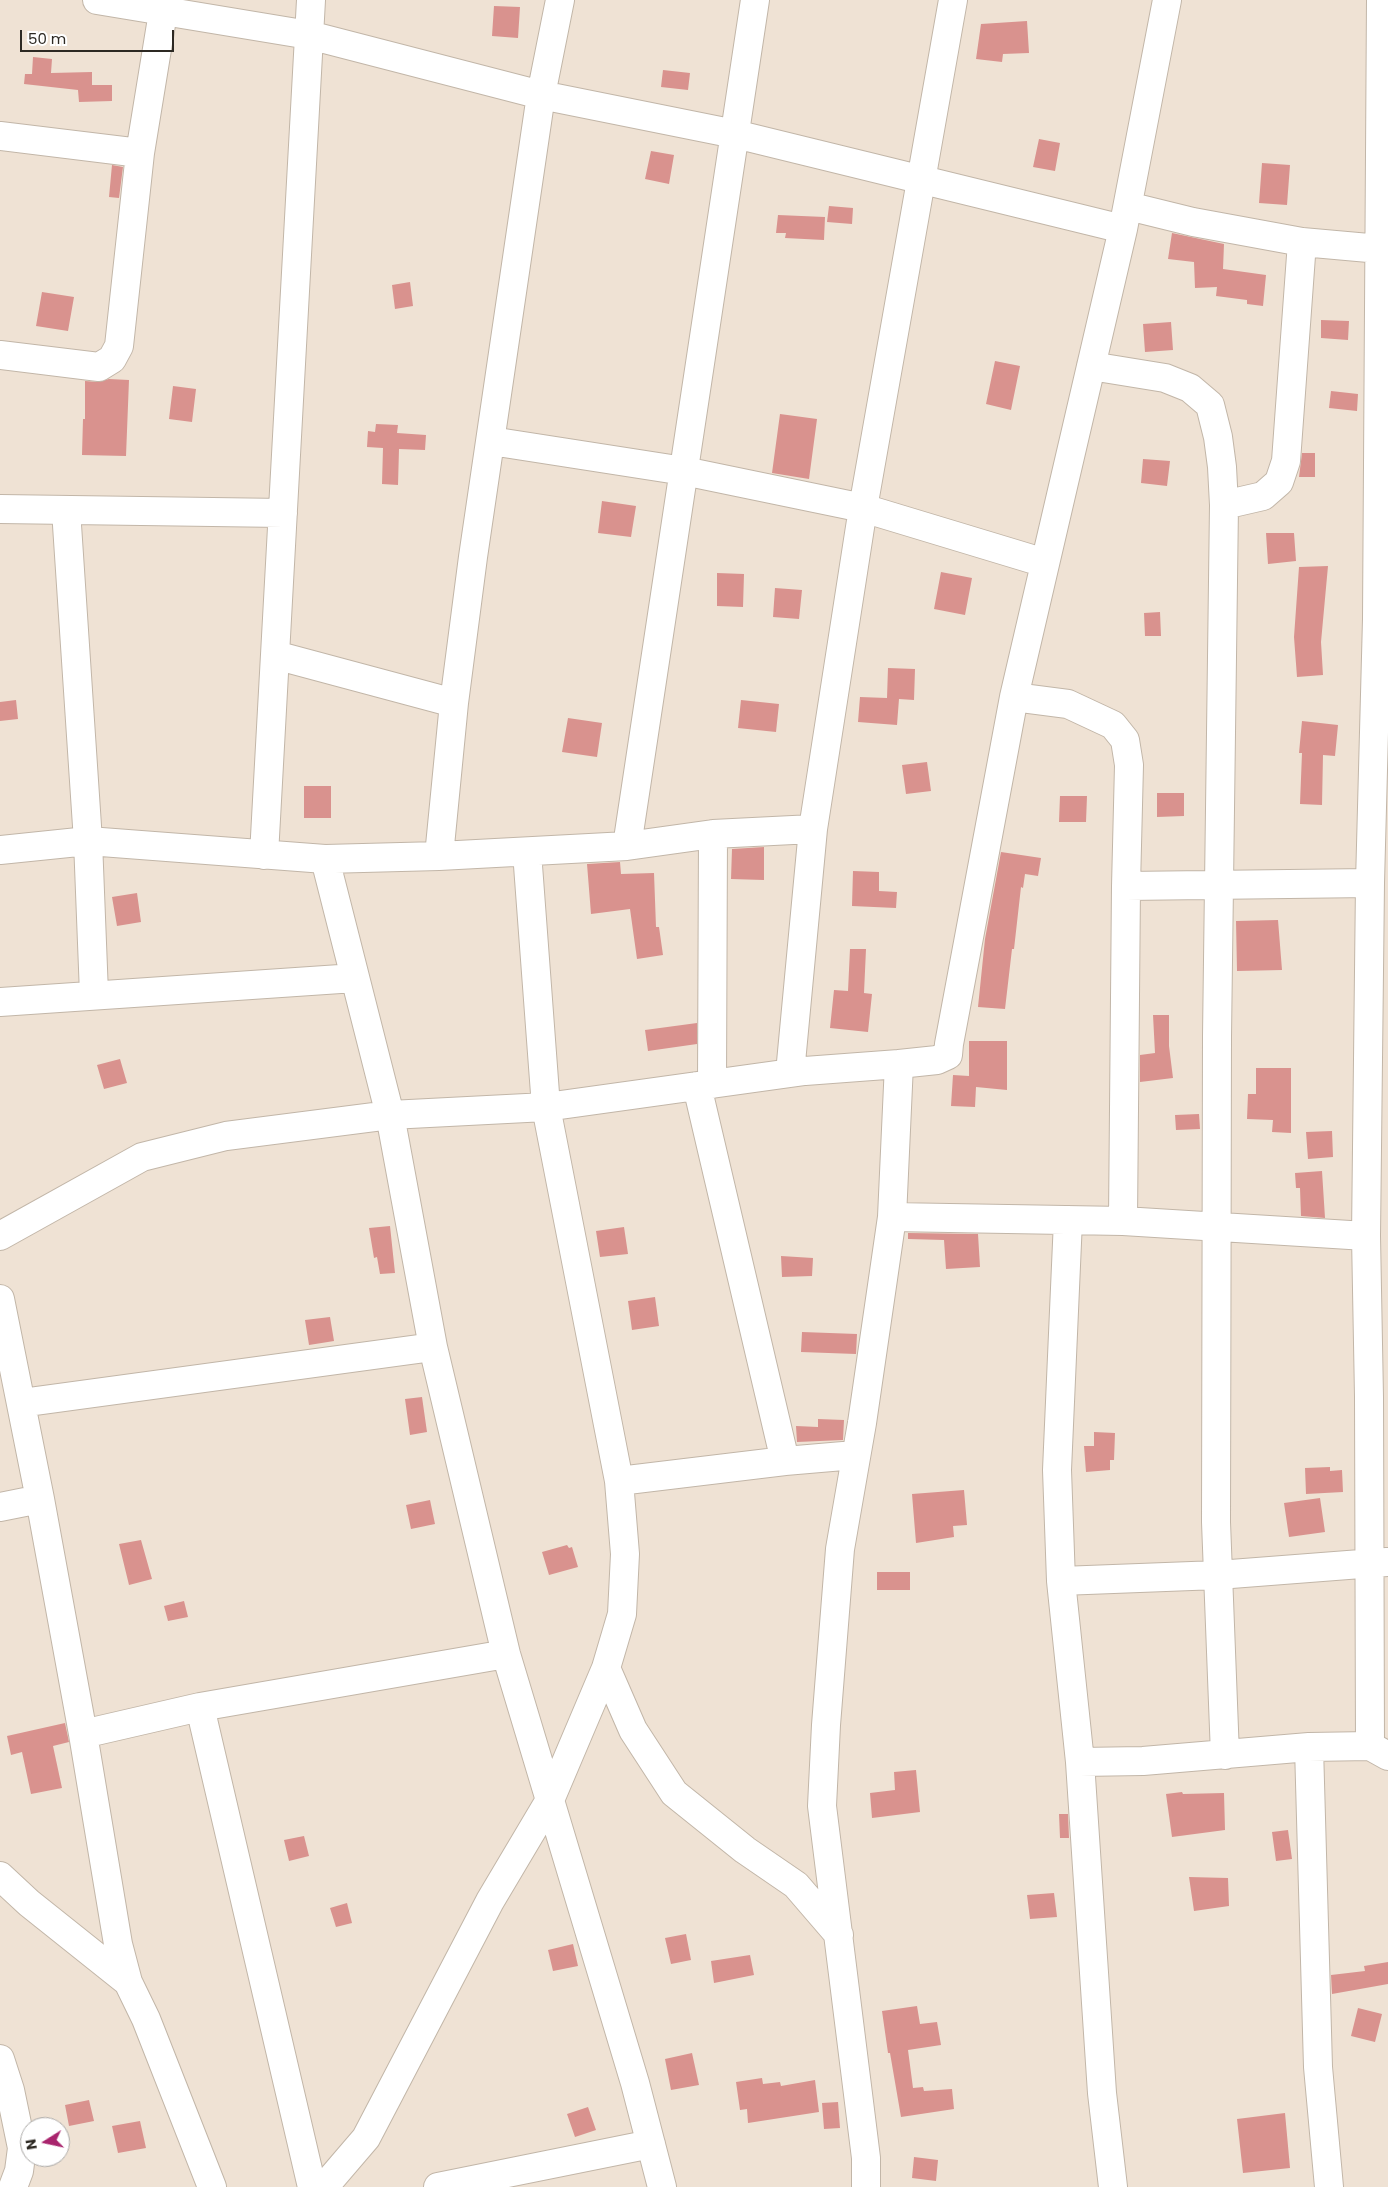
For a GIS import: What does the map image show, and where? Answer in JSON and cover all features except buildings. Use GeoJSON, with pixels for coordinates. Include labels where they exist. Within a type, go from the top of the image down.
{"type":"FeatureCollection","features":[{"type":"Feature","properties":{"kind":"street"},"geometry":{"type":"LineString","coordinates":[[97,0],[164,6],[309,35],[541,95],[735,134],[922,180],[1125,217],[1194,222],[1302,242],[1383,266]]}},
{"type":"Feature","properties":{"kind":"street"},"geometry":{"type":"LineString","coordinates":[[264,855],[311,0]]}},
{"type":"Feature","properties":{"kind":"street"},"geometry":{"type":"LineString","coordinates":[[439,856],[454,702],[541,95],[560,0]]}},
{"type":"Feature","properties":{"kind":"street"},"geometry":{"type":"LineString","coordinates":[[628,846],[755,0]]}},
{"type":"Feature","properties":{"kind":"street"},"geometry":{"type":"LineString","coordinates":[[790,1073],[813,829],[863,508],[953,0]]}},
{"type":"Feature","properties":{"kind":"street"},"geometry":{"type":"LineString","coordinates":[[0,1236],[142,1157],[226,1136],[390,1115],[546,1107],[790,1073],[937,1060],[948,1055],[1014,697],[1125,217],[1167,0]]}},
{"type":"Feature","properties":{"kind":"street"},"geometry":{"type":"LineString","coordinates":[[1080,1762],[1143,1761],[1309,1747],[1379,1751],[1379,1397],[1366,1236],[1379,1041],[1370,883],[1383,619],[1381,0]]}},
{"type":"Feature","properties":{"kind":"street"},"geometry":{"type":"LineString","coordinates":[[0,355],[99,367],[112,359],[120,346],[140,153],[164,6]]}},
{"type":"Feature","properties":{"kind":"street"},"geometry":{"type":"LineString","coordinates":[[0,136],[140,153]]}},
{"type":"Feature","properties":{"kind":"street"},"geometry":{"type":"LineString","coordinates":[[1224,505],[1263,496],[1280,482],[1286,461],[1302,242]]}},
{"type":"Feature","properties":{"kind":"street"},"geometry":{"type":"LineString","coordinates":[[1091,366],[1165,378],[1190,388],[1210,404],[1218,437],[1224,505],[1216,1226],[1216,1522],[1225,1755]]}},
{"type":"Feature","properties":{"kind":"street"},"geometry":{"type":"LineString","coordinates":[[491,441],[684,471],[863,508],[1045,563]]}},
{"type":"Feature","properties":{"kind":"street"},"geometry":{"type":"LineString","coordinates":[[0,510],[283,513]]}},
{"type":"Feature","properties":{"kind":"street"},"geometry":{"type":"LineString","coordinates":[[66,510],[88,840],[94,994]]}},
{"type":"Feature","properties":{"kind":"street"},"geometry":{"type":"LineString","coordinates":[[275,655],[454,702]]}},
{"type":"Feature","properties":{"kind":"street"},"geometry":{"type":"LineString","coordinates":[[1014,697],[1068,704],[1113,724],[1125,740],[1129,764],[1123,1221]]}},
{"type":"Feature","properties":{"kind":"street"},"geometry":{"type":"LineString","coordinates":[[0,850],[88,840],[325,859],[439,856],[628,846],[714,834],[813,829]]}},
{"type":"Feature","properties":{"kind":"street"},"geometry":{"type":"LineString","coordinates":[[714,834],[704,1085],[785,1461]]}},
{"type":"Feature","properties":{"kind":"street"},"geometry":{"type":"LineString","coordinates":[[324,2187],[366,2138],[490,1901],[550,1800],[606,1668],[622,1614],[625,1554],[619,1481],[546,1107],[527,852]]}},
{"type":"Feature","properties":{"kind":"street"},"geometry":{"type":"LineString","coordinates":[[325,859],[390,1115],[433,1347],[506,1654],[632,2074],[662,2187]]}},
{"type":"Feature","properties":{"kind":"street"},"geometry":{"type":"LineString","coordinates":[[1126,886],[1370,883]]}},
{"type":"Feature","properties":{"kind":"street"},"geometry":{"type":"LineString","coordinates":[[0,1002],[94,994],[355,978]]}},
{"type":"Feature","properties":{"kind":"street"},"geometry":{"type":"LineString","coordinates":[[866,2187],[866,2158],[822,1806],[826,1725],[840,1549],[862,1423],[892,1217],[899,1064]]}},
{"type":"Feature","properties":{"kind":"street"},"geometry":{"type":"LineString","coordinates":[[892,1217],[1123,1221],[1366,1236]]}},
{"type":"Feature","properties":{"kind":"street"},"geometry":{"type":"LineString","coordinates":[[1068,1220],[1057,1470],[1061,1581],[1080,1762],[1102,2093],[1113,2187]]}},
{"type":"Feature","properties":{"kind":"street"},"geometry":{"type":"LineString","coordinates":[[0,1298],[4,1338],[21,1403],[40,1498],[83,1734],[118,1944],[128,1982],[146,2019],[212,2187]]}},
{"type":"Feature","properties":{"kind":"street"},"geometry":{"type":"LineString","coordinates":[[21,1403],[433,1347]]}},
{"type":"Feature","properties":{"kind":"street"},"geometry":{"type":"LineString","coordinates":[[619,1481],[785,1461],[855,1455]]}},
{"type":"Feature","properties":{"kind":"street"},"geometry":{"type":"LineString","coordinates":[[0,1507],[40,1498]]}},
{"type":"Feature","properties":{"kind":"street"},"geometry":{"type":"LineString","coordinates":[[1061,1581],[1218,1576],[1379,1562]]}},
{"type":"Feature","properties":{"kind":"street"},"geometry":{"type":"LineString","coordinates":[[83,1734],[200,1707],[506,1654]]}},
{"type":"Feature","properties":{"kind":"street"},"geometry":{"type":"LineString","coordinates":[[606,1668],[633,1730],[674,1793],[745,1850],[796,1885],[839,1935]]}},
{"type":"Feature","properties":{"kind":"street"},"geometry":{"type":"LineString","coordinates":[[200,1707],[312,2187]]}},
{"type":"Feature","properties":{"kind":"street"},"geometry":{"type":"LineString","coordinates":[[1309,1747],[1318,2066],[1329,2187]]}},
{"type":"Feature","properties":{"kind":"street"},"geometry":{"type":"LineString","coordinates":[[0,1876],[56,1926],[128,1982]]}},
{"type":"Feature","properties":{"kind":"street"},"geometry":{"type":"LineString","coordinates":[[0,2059],[10,2090],[22,2148],[19,2171],[13,2187]]}},
{"type":"Feature","properties":{"kind":"street"},"geometry":{"type":"LineString","coordinates":[[438,2187],[651,2144]]}}]}
